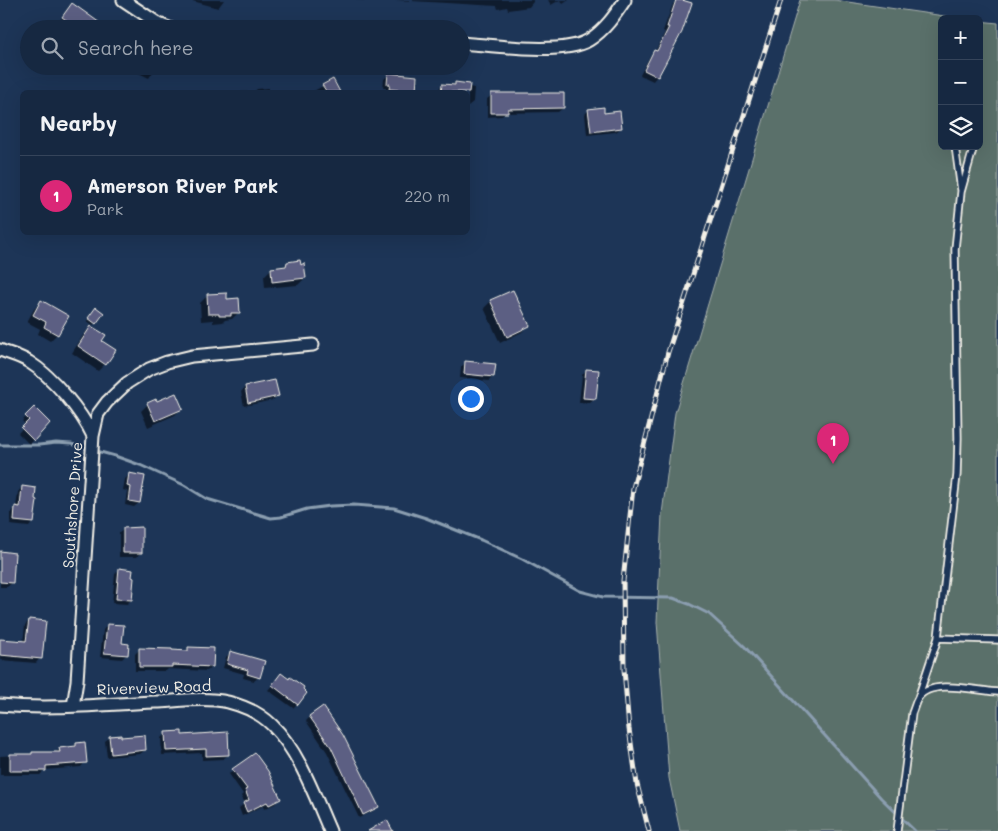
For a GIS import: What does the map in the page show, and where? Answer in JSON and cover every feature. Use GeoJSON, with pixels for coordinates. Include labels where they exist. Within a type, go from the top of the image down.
{"type":"FeatureCollection","features":[{"type":"Feature","properties":{"kind":"street"},"geometry":{"type":"LineString","coordinates":[[123,0],[153,20]]}},
{"type":"Feature","properties":{"kind":"street"},"geometry":{"type":"LineString","coordinates":[[470,43],[558,48],[587,41],[603,29],[626,0]]}},
{"type":"Feature","properties":{"kind":"street"},"geometry":{"type":"LineString","coordinates":[[93,436],[98,414],[107,402],[127,383],[150,369],[167,362],[192,356],[313,345]]}},
{"type":"Feature","properties":{"kind":"street","name":"Southshore Drive"},"geometry":{"type":"LineString","coordinates":[[0,350],[31,363],[43,373],[64,393],[85,419],[93,436],[77,680],[73,706]]}},
{"type":"Feature","properties":{"kind":"street","name":"Riverview Road"},"geometry":{"type":"LineString","coordinates":[[0,705],[18,707],[73,706],[185,700],[228,702],[259,715],[271,724],[290,746],[330,831]]}},
{"type":"Feature","properties":{"kind":"lane"},"geometry":{"type":"LineString","coordinates":[[956,150],[961,192]]}},
{"type":"Feature","properties":{"kind":"lane"},"geometry":{"type":"LineString","coordinates":[[897,831],[912,713],[938,638],[957,474],[958,438],[954,262],[961,192],[973,150]]}},
{"type":"Feature","properties":{"kind":"lane"},"geometry":{"type":"LineString","coordinates":[[938,638],[998,640]]}},
{"type":"Feature","properties":{"kind":"lane"},"geometry":{"type":"LineString","coordinates":[[918,698],[929,690],[945,686],[998,692]]}},
{"type":"Feature","properties":{"kind":"green space"},"geometry":{"type":"Polygon","coordinates":[[[800,0],[834,0],[938,15],[938,150],[983,150],[983,21],[998,23],[998,831],[680,831],[669,778],[657,622],[662,514],[675,413],[800,0]]]}},
{"type":"Feature","properties":{"kind":"building"},"geometry":{"type":"Polygon","coordinates":[[[676,0],[692,3],[682,32],[658,77],[644,70],[654,50],[657,51],[669,27],[667,27],[676,0]]]}},
{"type":"Feature","properties":{"kind":"building"},"geometry":{"type":"Polygon","coordinates":[[[72,3],[96,20],[66,20],[62,17],[72,3]]]}},
{"type":"Feature","properties":{"kind":"building"},"geometry":{"type":"Polygon","coordinates":[[[388,75],[417,76],[416,90],[389,89],[390,84],[387,84],[388,75]]]}},
{"type":"Feature","properties":{"kind":"building"},"geometry":{"type":"Polygon","coordinates":[[[333,79],[339,90],[326,90],[322,85],[333,79]]]}},
{"type":"Feature","properties":{"kind":"building"},"geometry":{"type":"Polygon","coordinates":[[[455,82],[470,84],[469,90],[441,90],[442,84],[455,85],[455,82]]]}},
{"type":"Feature","properties":{"kind":"building"},"geometry":{"type":"Polygon","coordinates":[[[491,93],[564,93],[564,108],[508,109],[508,113],[491,113],[491,93]]]}},
{"type":"Feature","properties":{"kind":"building"},"geometry":{"type":"Polygon","coordinates":[[[604,107],[604,113],[620,111],[622,128],[591,132],[588,109],[604,107]]]}},
{"type":"Feature","properties":{"kind":"building"},"geometry":{"type":"Polygon","coordinates":[[[300,260],[301,265],[304,263],[306,278],[272,282],[271,268],[286,266],[287,262],[300,260]]]}},
{"type":"Feature","properties":{"kind":"building"},"geometry":{"type":"Polygon","coordinates":[[[513,290],[530,326],[507,337],[490,300],[513,290]]]}},
{"type":"Feature","properties":{"kind":"building"},"geometry":{"type":"Polygon","coordinates":[[[227,293],[227,299],[239,298],[240,313],[231,313],[231,316],[208,314],[207,294],[227,293]]]}},
{"type":"Feature","properties":{"kind":"building"},"geometry":{"type":"Polygon","coordinates":[[[41,300],[69,316],[58,335],[44,327],[46,322],[33,315],[41,300]]]}},
{"type":"Feature","properties":{"kind":"building"},"geometry":{"type":"Polygon","coordinates":[[[96,307],[104,313],[96,324],[88,318],[96,307]]]}},
{"type":"Feature","properties":{"kind":"building"},"geometry":{"type":"Polygon","coordinates":[[[91,326],[106,335],[102,341],[116,350],[106,365],[78,346],[91,326]]]}},
{"type":"Feature","properties":{"kind":"building"},"geometry":{"type":"Polygon","coordinates":[[[465,361],[496,364],[494,377],[464,374],[465,361]]]}},
{"type":"Feature","properties":{"kind":"building"},"geometry":{"type":"Polygon","coordinates":[[[586,369],[599,370],[596,399],[583,398],[586,369]]]}},
{"type":"Feature","properties":{"kind":"building"},"geometry":{"type":"Polygon","coordinates":[[[275,380],[279,396],[248,403],[245,386],[275,380]]]}},
{"type":"Feature","properties":{"kind":"building"},"geometry":{"type":"Polygon","coordinates":[[[176,393],[183,409],[155,421],[147,403],[176,393]]]}},
{"type":"Feature","properties":{"kind":"building"},"geometry":{"type":"Polygon","coordinates":[[[34,407],[50,423],[34,441],[21,428],[29,420],[25,416],[34,407]]]}},
{"type":"Feature","properties":{"kind":"building"},"geometry":{"type":"Polygon","coordinates":[[[129,473],[145,476],[140,503],[129,501],[131,487],[127,486],[129,473]]]}},
{"type":"Feature","properties":{"kind":"building"},"geometry":{"type":"Polygon","coordinates":[[[22,486],[36,488],[35,499],[37,500],[34,523],[14,521],[15,506],[20,507],[22,486]]]}},
{"type":"Feature","properties":{"kind":"building"},"geometry":{"type":"Polygon","coordinates":[[[142,527],[142,553],[123,553],[123,528],[142,527]]]}},
{"type":"Feature","properties":{"kind":"building"},"geometry":{"type":"Polygon","coordinates":[[[0,551],[15,553],[13,583],[0,582],[0,551]]]}},
{"type":"Feature","properties":{"kind":"building"},"geometry":{"type":"Polygon","coordinates":[[[119,568],[133,570],[132,600],[116,599],[119,568]]]}},
{"type":"Feature","properties":{"kind":"building"},"geometry":{"type":"Polygon","coordinates":[[[29,619],[46,621],[42,659],[0,655],[0,639],[26,641],[29,619]]]}},
{"type":"Feature","properties":{"kind":"building"},"geometry":{"type":"Polygon","coordinates":[[[107,624],[124,625],[122,643],[129,644],[128,655],[104,653],[107,624]]]}},
{"type":"Feature","properties":{"kind":"building"},"geometry":{"type":"Polygon","coordinates":[[[188,647],[214,648],[213,667],[172,665],[172,667],[139,667],[139,648],[188,651],[188,647]]]}},
{"type":"Feature","properties":{"kind":"building"},"geometry":{"type":"Polygon","coordinates":[[[230,651],[265,661],[260,678],[247,674],[248,670],[227,664],[230,651]]]}},
{"type":"Feature","properties":{"kind":"building"},"geometry":{"type":"Polygon","coordinates":[[[281,673],[304,687],[303,689],[307,693],[298,705],[272,685],[281,673]]]}},
{"type":"Feature","properties":{"kind":"building"},"geometry":{"type":"Polygon","coordinates":[[[323,706],[343,735],[379,807],[363,815],[331,747],[309,716],[323,706]]]}},
{"type":"Feature","properties":{"kind":"building"},"geometry":{"type":"Polygon","coordinates":[[[182,731],[182,735],[228,732],[229,755],[206,756],[206,749],[166,751],[165,732],[182,731]]]}},
{"type":"Feature","properties":{"kind":"building"},"geometry":{"type":"Polygon","coordinates":[[[121,735],[121,737],[145,735],[146,750],[111,754],[109,736],[121,735]]]}},
{"type":"Feature","properties":{"kind":"building"},"geometry":{"type":"Polygon","coordinates":[[[85,742],[87,763],[46,766],[46,771],[10,771],[10,754],[60,752],[59,748],[76,746],[76,743],[85,742]]]}},
{"type":"Feature","properties":{"kind":"building"},"geometry":{"type":"Polygon","coordinates":[[[255,753],[268,771],[281,799],[269,805],[267,802],[247,812],[243,803],[249,800],[245,790],[247,789],[232,769],[255,753]]]}},
{"type":"Feature","properties":{"kind":"building"},"geometry":{"type":"Polygon","coordinates":[[[387,820],[393,831],[368,831],[387,820]]]}},
{"type":"Feature","properties":{"kind":"waterway"},"geometry":{"type":"LineString","coordinates":[[0,445],[71,444],[140,465],[184,485],[207,499],[271,518],[307,509],[330,506],[354,505],[394,508],[426,518],[481,540],[522,559],[580,591],[603,597],[673,598],[689,604],[709,614],[744,646],[881,798],[915,831]]}},
{"type":"Feature","properties":{"kind":"railway"},"geometry":{"type":"LineString","coordinates":[[649,831],[637,784],[629,729],[624,669],[623,581],[633,488],[668,352],[781,0]]}},
{"type":"Feature","properties":{"kind":"place","name":"Amerson River Park"},"geometry":{"type":"Point","coordinates":[833,464]}}]}
